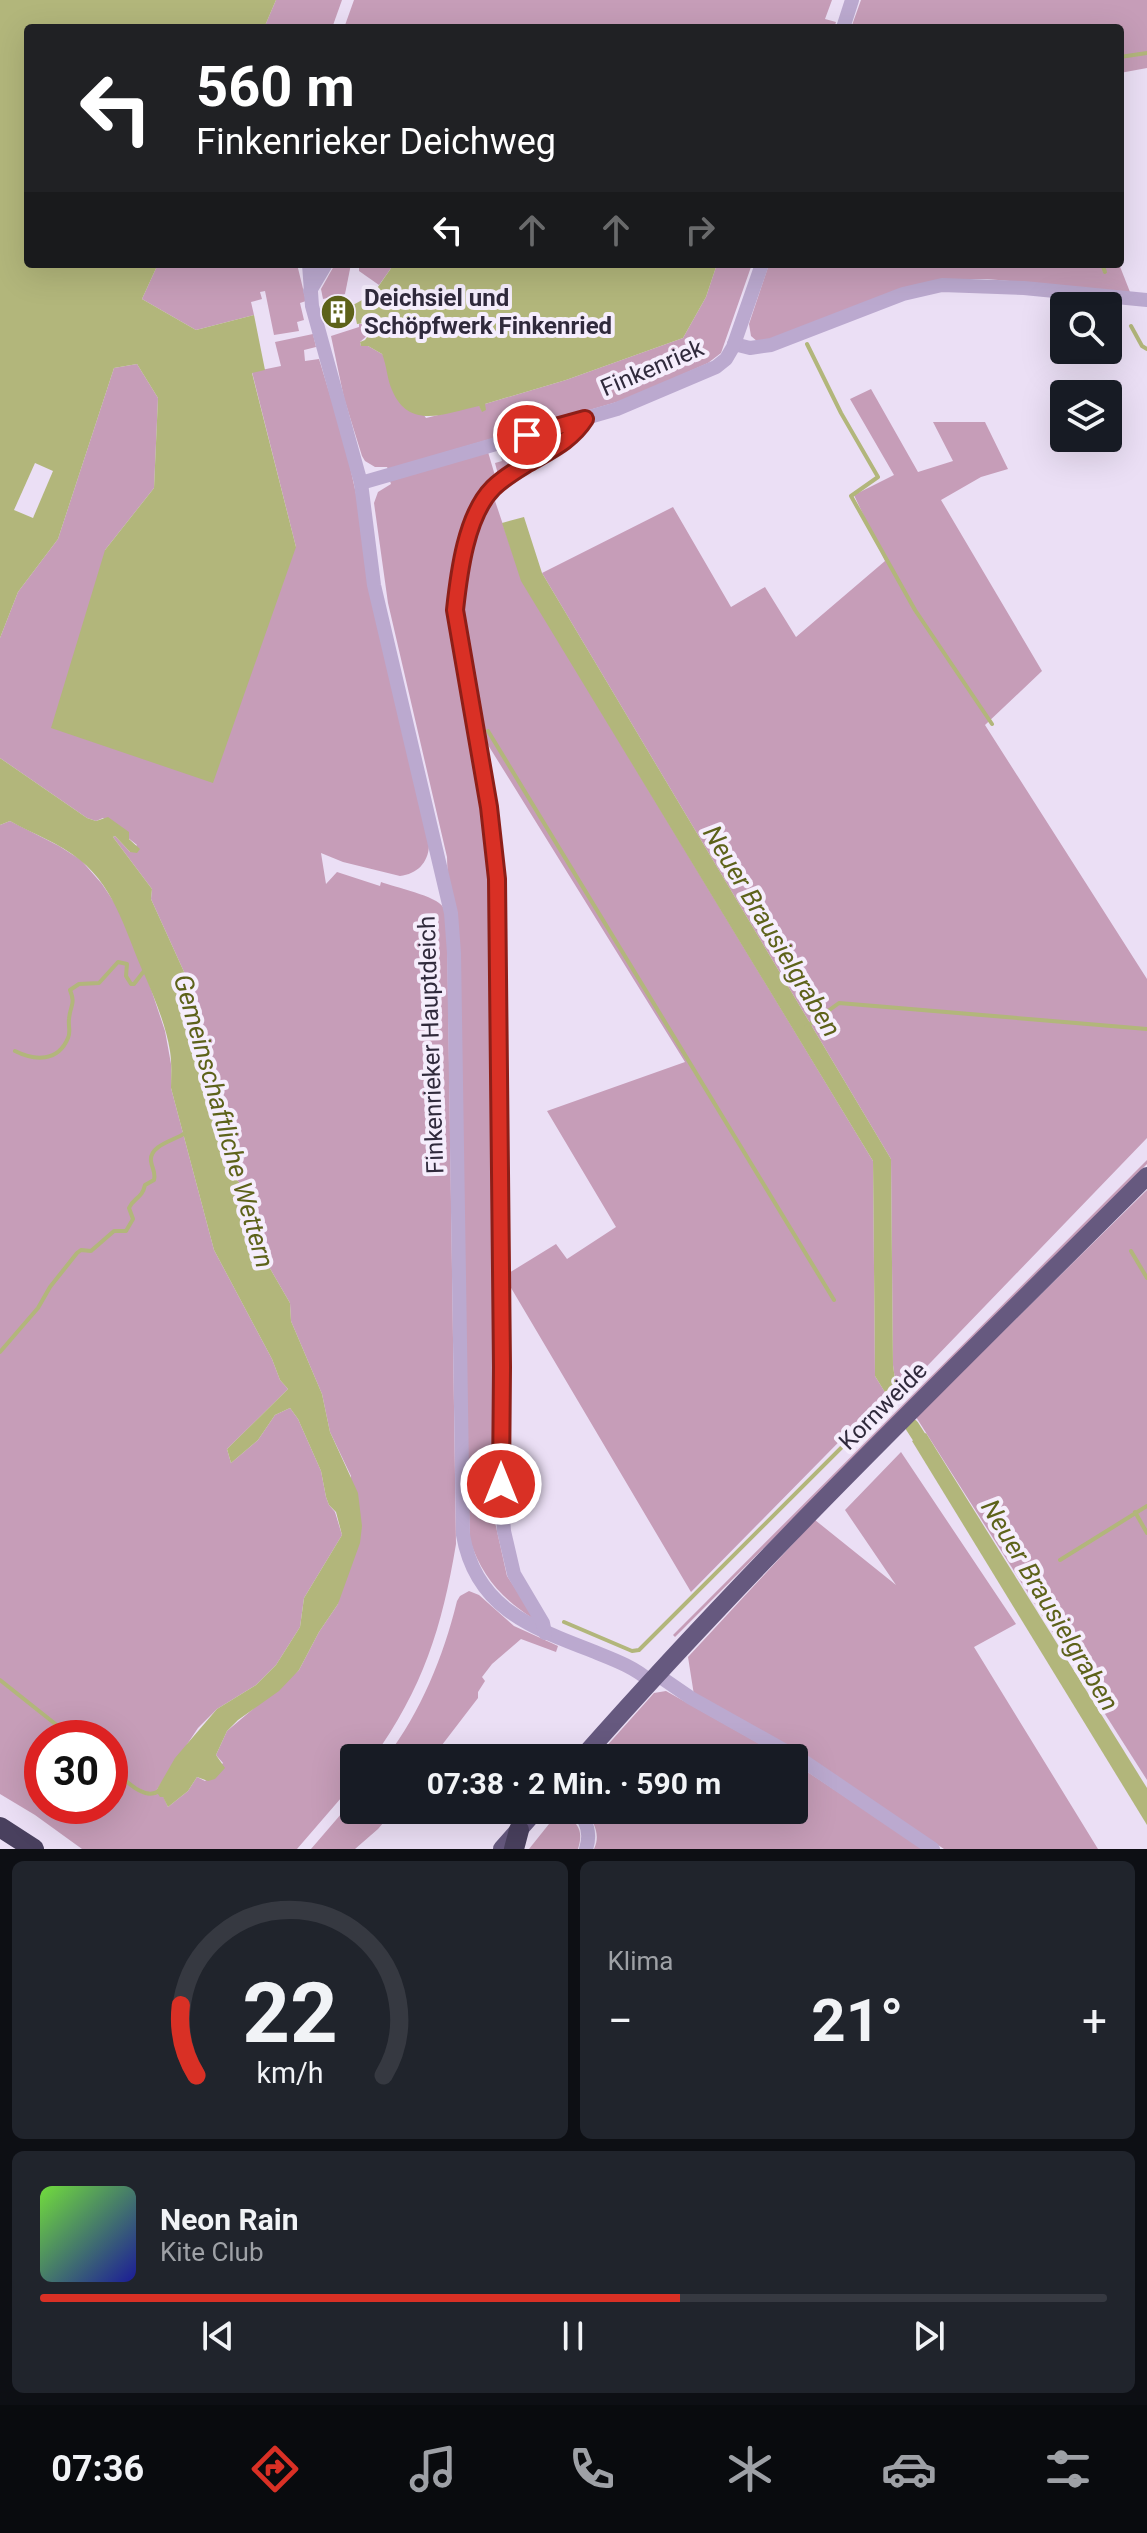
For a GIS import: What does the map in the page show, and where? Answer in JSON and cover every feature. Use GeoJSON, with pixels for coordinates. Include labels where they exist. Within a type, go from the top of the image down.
{"type":"FeatureCollection","features":[{"type":"Feature","properties":{"kind":"highway"},"geometry":{"type":"LineString","coordinates":[[0,1827],[34,1849]]}},
{"type":"Feature","properties":{"kind":"main road","name":"Kornweide"},"geometry":{"type":"LineString","coordinates":[[594,1744],[653,1678],[880,1442],[1147,1176]]}},
{"type":"Feature","properties":{"kind":"main road"},"geometry":{"type":"LineString","coordinates":[[502,1849],[516,1840]]}},
{"type":"Feature","properties":{"kind":"street"},"geometry":{"type":"LineString","coordinates":[[844,24],[852,0]]}},
{"type":"Feature","properties":{"kind":"street","name":"Finkenrieker Hauptdeich"},"geometry":{"type":"LineString","coordinates":[[309,268],[310,292],[361,483],[374,585],[451,913],[463,1535],[472,1570],[482,1585],[511,1613],[545,1633],[637,1669],[682,1693],[805,1762],[933,1849]]}},
{"type":"Feature","properties":{"kind":"street"},"geometry":{"type":"LineString","coordinates":[[310,292],[324,268]]}},
{"type":"Feature","properties":{"kind":"street"},"geometry":{"type":"LineString","coordinates":[[734,344],[761,268]]}},
{"type":"Feature","properties":{"kind":"street","name":"Finkenriek"},"geometry":{"type":"LineString","coordinates":[[361,483],[617,409],[716,367],[726,359],[734,344],[750,348],[771,345],[903,294],[942,285],[1024,288],[1147,300]]}},
{"type":"Feature","properties":{"kind":"street"},"geometry":{"type":"LineString","coordinates":[[545,1633],[543,1623],[514,1574],[503,1518],[497,879],[489,807],[455,610],[458,577],[469,534],[484,499],[510,474],[570,439],[585,419]]}},
{"type":"Feature","properties":{"kind":"street"},"geometry":{"type":"LineString","coordinates":[[586,1824],[586,1849]]}},
{"type":"Feature","properties":{"kind":"shaded area"},"geometry":{"type":"Polygon","coordinates":[[[0,0],[276,0],[266,24],[24,24],[24,268],[156,268],[142,299],[196,330],[254,315],[265,370],[252,373],[296,547],[213,783],[51,728],[105,550],[154,488],[158,398],[137,364],[114,368],[58,539],[18,592],[0,638],[0,0]]]}},
{"type":"Feature","properties":{"kind":"shaded area"},"geometry":{"type":"Polygon","coordinates":[[[276,0],[342,0],[333,24],[266,24],[276,0]]]}},
{"type":"Feature","properties":{"kind":"shaded area"},"geometry":{"type":"Polygon","coordinates":[[[354,0],[832,0],[825,19],[836,22],[835,24],[345,24],[354,0]]]}},
{"type":"Feature","properties":{"kind":"shaded area"},"geometry":{"type":"Polygon","coordinates":[[[861,0],[1147,0],[1147,68],[1124,72],[1124,24],[852,24],[861,0]]]}},
{"type":"Feature","properties":{"kind":"shaded area"},"geometry":{"type":"Polygon","coordinates":[[[156,268],[298,268],[306,301],[300,303],[304,320],[297,322],[299,331],[274,335],[265,291],[260,292],[262,299],[251,302],[254,315],[196,330],[142,299],[156,268]]]}},
{"type":"Feature","properties":{"kind":"shaded area"},"geometry":{"type":"Polygon","coordinates":[[[333,268],[350,268],[345,294],[323,299],[321,289],[333,268]]]}},
{"type":"Feature","properties":{"kind":"shaded area"},"geometry":{"type":"Polygon","coordinates":[[[359,268],[391,268],[379,285],[359,268]]]}},
{"type":"Feature","properties":{"kind":"shaded area"},"geometry":{"type":"Polygon","coordinates":[[[391,268],[716,268],[706,297],[683,338],[566,380],[485,404],[486,410],[482,412],[479,406],[430,416],[408,411],[399,403],[390,386],[382,354],[368,346],[361,346],[360,342],[370,333],[366,323],[357,324],[353,305],[373,294],[391,268]]]}},
{"type":"Feature","properties":{"kind":"shaded area"},"geometry":{"type":"Polygon","coordinates":[[[716,268],[751,268],[721,353],[708,363],[627,399],[388,469],[375,467],[362,456],[344,398],[331,336],[359,327],[359,324],[368,324],[370,333],[360,342],[361,346],[368,346],[382,354],[426,418],[479,405],[482,411],[485,404],[566,380],[683,338],[706,297],[716,268]]]}},
{"type":"Feature","properties":{"kind":"shaded area"},"geometry":{"type":"Polygon","coordinates":[[[768,268],[1121,268],[1130,292],[987,279],[952,279],[781,337],[758,342],[751,336],[749,324],[768,268]]]}},
{"type":"Feature","properties":{"kind":"shaded area"},"geometry":{"type":"Polygon","coordinates":[[[313,334],[316,347],[304,350],[305,361],[319,359],[345,444],[429,846],[420,867],[400,876],[343,862],[321,853],[326,884],[337,872],[380,886],[381,882],[433,899],[443,907],[446,917],[456,1544],[437,1630],[418,1682],[405,1707],[382,1744],[340,1744],[340,1799],[297,1849],[82,1849],[47,1824],[128,1824],[128,1720],[24,1720],[24,1808],[0,1794],[0,825],[10,821],[81,860],[118,908],[165,1031],[171,1064],[171,1088],[214,1250],[280,1380],[288,1389],[227,1449],[231,1463],[258,1440],[275,1415],[290,1408],[321,1471],[326,1497],[335,1512],[342,1535],[304,1598],[300,1627],[276,1665],[256,1685],[217,1709],[198,1728],[156,1791],[163,1796],[168,1807],[188,1791],[197,1777],[205,1781],[223,1763],[216,1755],[227,1731],[299,1670],[338,1604],[351,1476],[330,1432],[322,1394],[291,1321],[290,1303],[268,1265],[254,1251],[257,1238],[252,1225],[242,1225],[237,1209],[239,1182],[227,1171],[221,1129],[223,1105],[185,974],[151,899],[152,889],[113,837],[130,852],[137,845],[103,818],[96,821],[87,818],[0,758],[0,638],[18,592],[58,539],[114,368],[137,364],[158,398],[154,488],[105,550],[296,547],[252,372],[281,366],[275,342],[313,334]]]}},
{"type":"Feature","properties":{"kind":"shaded area"},"geometry":{"type":"Polygon","coordinates":[[[871,389],[918,472],[953,461],[933,422],[985,422],[1008,469],[981,477],[941,500],[1042,671],[985,725],[1147,979],[1147,1138],[906,1388],[896,1387],[893,1365],[891,1159],[542,573],[673,507],[731,607],[765,587],[796,637],[885,561],[854,495],[894,475],[850,399],[871,389]]]}},
{"type":"Feature","properties":{"kind":"shaded area"},"geometry":{"type":"Polygon","coordinates":[[[561,432],[564,434],[499,478],[495,463],[502,461],[499,450],[561,432]]]}},
{"type":"Feature","properties":{"kind":"shaded area"},"geometry":{"type":"Polygon","coordinates":[[[488,452],[496,479],[456,565],[469,711],[490,865],[492,923],[489,1001],[497,1445],[495,1522],[507,1576],[532,1618],[511,1602],[486,1575],[470,1540],[447,857],[388,603],[374,503],[378,492],[391,484],[390,481],[488,452]]]}},
{"type":"Feature","properties":{"kind":"shaded area"},"geometry":{"type":"Polygon","coordinates":[[[491,489],[522,581],[873,1161],[875,1376],[886,1394],[691,1592],[504,1276],[556,1244],[567,1259],[616,1227],[547,1111],[685,1062],[475,724],[458,577],[491,489]]]}},
{"type":"Feature","properties":{"kind":"shaded area"},"geometry":{"type":"Polygon","coordinates":[[[524,517],[542,573],[891,1159],[893,1365],[896,1387],[886,1394],[875,1376],[873,1161],[521,581],[502,523],[524,517]]]}},
{"type":"Feature","properties":{"kind":"shaded area"},"geometry":{"type":"Polygon","coordinates":[[[0,758],[87,818],[96,821],[108,817],[129,832],[129,839],[140,849],[137,853],[130,852],[113,837],[152,889],[151,899],[185,974],[223,1105],[221,1129],[227,1171],[239,1182],[237,1209],[242,1225],[252,1224],[257,1238],[254,1251],[268,1265],[290,1303],[291,1321],[322,1394],[330,1432],[358,1493],[362,1526],[360,1543],[338,1604],[299,1670],[279,1691],[227,1731],[216,1755],[225,1768],[215,1779],[208,1781],[197,1777],[188,1791],[168,1807],[156,1791],[175,1758],[217,1709],[256,1685],[276,1665],[300,1627],[304,1598],[342,1535],[336,1512],[326,1497],[321,1471],[290,1408],[275,1415],[258,1440],[231,1463],[227,1449],[288,1389],[280,1380],[214,1250],[171,1088],[171,1056],[166,1032],[119,914],[93,872],[72,854],[10,821],[0,825],[0,758]]]}},
{"type":"Feature","properties":{"kind":"shaded area"},"geometry":{"type":"Polygon","coordinates":[[[1147,1160],[1147,1164],[675,1637],[673,1635],[1147,1160]]]}},
{"type":"Feature","properties":{"kind":"shaded area"},"geometry":{"type":"Polygon","coordinates":[[[1147,1190],[1147,1780],[916,1417],[1147,1190]]]}},
{"type":"Feature","properties":{"kind":"shaded area"},"geometry":{"type":"Polygon","coordinates":[[[926,1433],[1147,1788],[1147,1825],[912,1441],[926,1433]]]}},
{"type":"Feature","properties":{"kind":"shaded area"},"geometry":{"type":"Polygon","coordinates":[[[901,1452],[1016,1624],[974,1647],[1098,1849],[944,1849],[808,1759],[808,1744],[781,1744],[694,1695],[688,1657],[815,1520],[896,1585],[845,1510],[901,1452]]]}},
{"type":"Feature","properties":{"kind":"shaded area"},"geometry":{"type":"Polygon","coordinates":[[[469,1591],[479,1595],[514,1626],[558,1646],[556,1652],[521,1639],[482,1677],[485,1681],[478,1698],[443,1744],[396,1744],[429,1683],[460,1596],[469,1591]]]}},
{"type":"Feature","properties":{"kind":"shaded area"},"geometry":{"type":"Polygon","coordinates":[[[666,1691],[760,1744],[608,1744],[654,1693],[666,1691]]]}},
{"type":"Feature","properties":{"kind":"shaded area"},"geometry":{"type":"Polygon","coordinates":[[[808,1772],[924,1849],[594,1849],[597,1834],[594,1825],[808,1824],[808,1772]]]}},
{"type":"Feature","properties":{"kind":"shaded area"},"geometry":{"type":"Polygon","coordinates":[[[340,1815],[340,1824],[382,1824],[355,1849],[311,1849],[340,1815]]]}},
{"type":"Feature","properties":{"kind":"shaded area"},"geometry":{"type":"Polygon","coordinates":[[[549,1824],[575,1824],[579,1829],[578,1849],[529,1849],[549,1824]]]}},
{"type":"Feature","properties":{"kind":"pier"},"geometry":{"type":"Polygon","coordinates":[[[35,463],[53,471],[33,518],[14,510],[35,463]]]}},
{"type":"Feature","properties":{"kind":"waterway"},"geometry":{"type":"LineString","coordinates":[[1124,56],[1147,53]]}},
{"type":"Feature","properties":{"kind":"waterway"},"geometry":{"type":"LineString","coordinates":[[1104,268],[1105,272]]}},
{"type":"Feature","properties":{"kind":"waterway"},"geometry":{"type":"LineString","coordinates":[[1131,326],[1147,349]]}},
{"type":"Feature","properties":{"kind":"waterway"},"geometry":{"type":"LineString","coordinates":[[807,344],[841,413],[878,477],[851,496],[915,610],[992,724]]}},
{"type":"Feature","properties":{"kind":"waterway"},"geometry":{"type":"LineString","coordinates":[[488,731],[834,1300]]}},
{"type":"Feature","properties":{"kind":"waterway"},"geometry":{"type":"LineString","coordinates":[[15,1051],[38,1058],[58,1052],[69,1036],[73,1002],[70,990],[79,984],[99,983],[118,962],[127,964],[126,976],[131,984],[144,971]]}},
{"type":"Feature","properties":{"kind":"waterway"},"geometry":{"type":"LineString","coordinates":[[806,1027],[839,1003],[1147,1029]]}},
{"type":"Feature","properties":{"kind":"waterway"},"geometry":{"type":"LineString","coordinates":[[0,1352],[38,1308],[77,1253],[81,1250],[91,1251],[114,1231],[126,1231],[133,1219],[129,1208],[145,1185],[154,1180],[151,1161],[154,1151],[185,1133]]}},
{"type":"Feature","properties":{"kind":"waterway"},"geometry":{"type":"LineString","coordinates":[[1131,1251],[1147,1278]]}},
{"type":"Feature","properties":{"kind":"waterway"},"geometry":{"type":"LineString","coordinates":[[564,1622],[632,1651],[639,1650],[871,1418]]}},
{"type":"Feature","properties":{"kind":"waterway","name":"Neuer Brausielgraben"},"geometry":{"type":"LineString","coordinates":[[912,1426],[928,1451]]}},
{"type":"Feature","properties":{"kind":"waterway"},"geometry":{"type":"LineString","coordinates":[[1060,1560],[1147,1506]]}},
{"type":"Feature","properties":{"kind":"waterway"},"geometry":{"type":"LineString","coordinates":[[1135,1512],[1147,1533]]}},
{"type":"Feature","properties":{"kind":"waterway"},"geometry":{"type":"LineString","coordinates":[[0,1680],[50,1720]]}},
{"type":"Feature","properties":{"kind":"waterway"},"geometry":{"type":"LineString","coordinates":[[128,1783],[146,1793],[159,1791]]}},
{"type":"Feature","properties":{"kind":"place","name":"Deichsiel und Schöpfwerk Finkenried"},"geometry":{"type":"Point","coordinates":[338,312]}},
{"type":"Feature","properties":{"kind":"route"},"geometry":{"type":"LineString","coordinates":[[501,1484],[497,879],[489,807],[455,610],[458,577],[469,534],[484,499],[510,474],[570,439],[585,419],[527,435]]}},
{"type":"Feature","properties":{"kind":"water label","name":"Gemeinschaftliche Wettern"},"geometry":{"type":"Point","coordinates":[224,1121]}}]}
